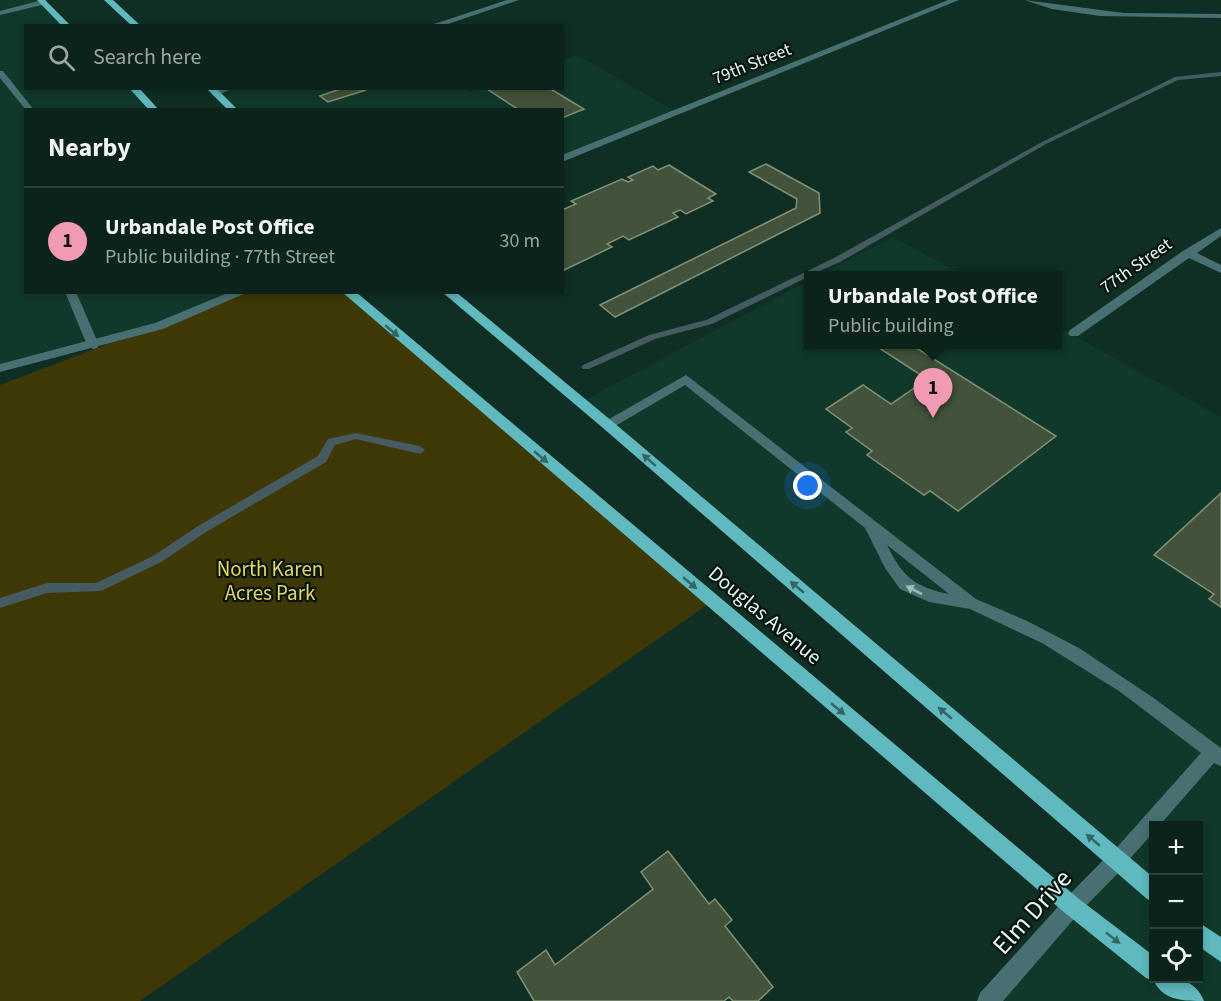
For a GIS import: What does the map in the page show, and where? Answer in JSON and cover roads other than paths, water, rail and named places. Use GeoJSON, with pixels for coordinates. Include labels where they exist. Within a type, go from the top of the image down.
{"type":"FeatureCollection","features":[{"type":"Feature","properties":{"kind":"main road"},"geometry":{"type":"LineString","coordinates":[[108,0],[135,24]]}},
{"type":"Feature","properties":{"kind":"main road"},"geometry":{"type":"LineString","coordinates":[[42,1],[66,24]]}},
{"type":"Feature","properties":{"kind":"main road"},"geometry":{"type":"LineString","coordinates":[[135,90],[153,108]]}},
{"type":"Feature","properties":{"kind":"main road"},"geometry":{"type":"LineString","coordinates":[[212,91],[232,108]]}},
{"type":"Feature","properties":{"kind":"main road","name":"Douglas Avenue"},"geometry":{"type":"LineString","coordinates":[[350,294],[1072,906],[1149,966]]}},
{"type":"Feature","properties":{"kind":"main road","name":"Douglas Avenue"},"geometry":{"type":"LineString","coordinates":[[450,294],[608,425],[1149,888]]}},
{"type":"Feature","properties":{"kind":"main road"},"geometry":{"type":"LineString","coordinates":[[1203,936],[1221,951]]}},
{"type":"Feature","properties":{"kind":"main road"},"geometry":{"type":"LineString","coordinates":[[1170,983],[1193,1001]]}},
{"type":"Feature","properties":{"kind":"street"},"geometry":{"type":"LineString","coordinates":[[438,24],[515,0]]}},
{"type":"Feature","properties":{"kind":"street","name":"79th Street"},"geometry":{"type":"LineString","coordinates":[[564,158],[955,0]]}},
{"type":"Feature","properties":{"kind":"street"},"geometry":{"type":"LineString","coordinates":[[1028,0],[1073,11],[1106,15],[1221,16]]}},
{"type":"Feature","properties":{"kind":"street","name":"77th Street"},"geometry":{"type":"LineString","coordinates":[[1074,333],[1221,231]]}},
{"type":"Feature","properties":{"kind":"street"},"geometry":{"type":"LineString","coordinates":[[1187,253],[1221,269]]}},
{"type":"Feature","properties":{"kind":"street"},"geometry":{"type":"LineString","coordinates":[[0,368],[159,326],[237,294]]}},
{"type":"Feature","properties":{"kind":"street","name":"Elm Drive"},"geometry":{"type":"LineString","coordinates":[[988,1001],[1072,906],[1117,860]]}},
{"type":"Feature","properties":{"kind":"lane"},"geometry":{"type":"LineString","coordinates":[[0,13],[42,1]]}},
{"type":"Feature","properties":{"kind":"lane"},"geometry":{"type":"LineString","coordinates":[[0,73],[28,108]]}},
{"type":"Feature","properties":{"kind":"lane"},"geometry":{"type":"LineString","coordinates":[[71,294],[93,345]]}},
{"type":"Feature","properties":{"kind":"lane"},"geometry":{"type":"LineString","coordinates":[[608,425],[686,379],[971,603]]}},
{"type":"Feature","properties":{"kind":"lane"},"geometry":{"type":"LineString","coordinates":[[870,524],[892,572],[915,592],[971,603],[1023,625],[1082,659],[1151,705],[1217,755],[1117,860]]}},
{"type":"Feature","properties":{"kind":"waterway"},"geometry":{"type":"LineString","coordinates":[[814,271],[1044,143],[1177,78],[1221,74]]}},
{"type":"Feature","properties":{"kind":"waterway"},"geometry":{"type":"LineString","coordinates":[[586,367],[652,337],[709,322],[804,276]]}},
{"type":"Feature","properties":{"kind":"waterway"},"geometry":{"type":"LineString","coordinates":[[0,603],[47,588],[97,588],[157,559],[202,529],[322,459],[332,442],[356,436],[420,450]]}},
{"type":"Feature","properties":{"kind":"place","name":"Urbandale Post Office"},"geometry":{"type":"Point","coordinates":[933,418]}},
{"type":"Feature","properties":{"kind":"park label","name":"North Karen Acres Park"},"geometry":{"type":"Point","coordinates":[270,581]}}]}
